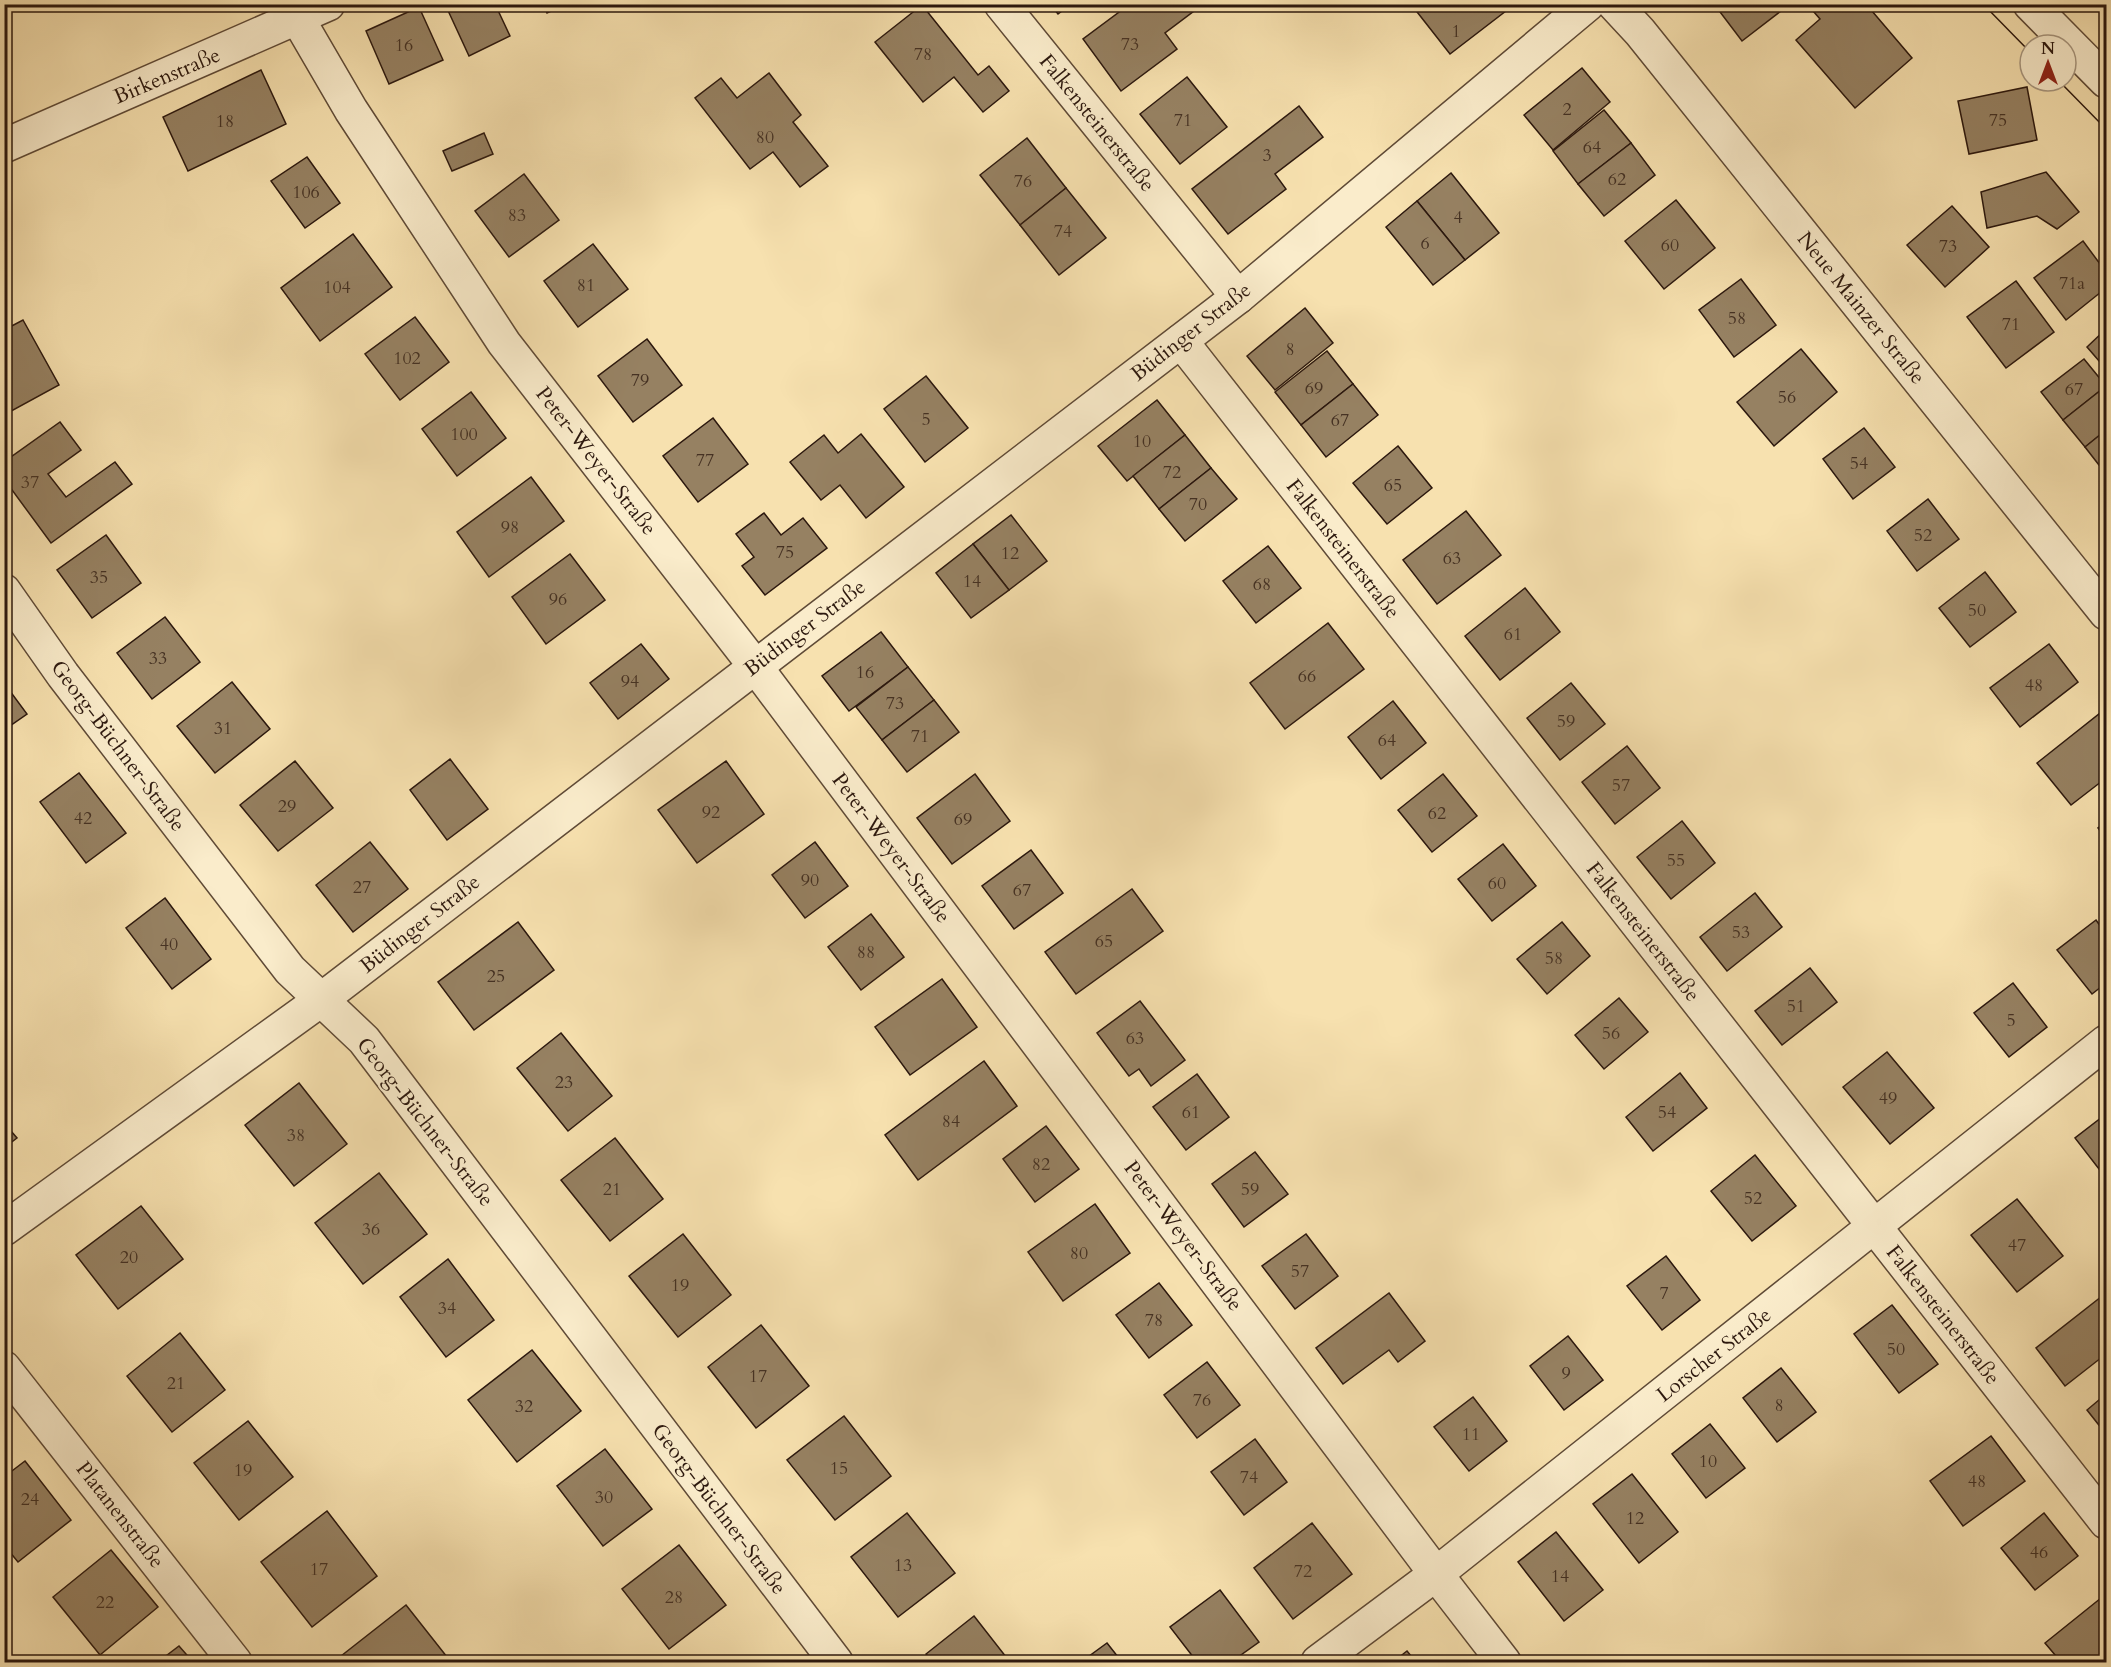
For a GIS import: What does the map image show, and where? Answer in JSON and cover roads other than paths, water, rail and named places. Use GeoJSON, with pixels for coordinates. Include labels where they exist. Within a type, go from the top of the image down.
{"type":"FeatureCollection","features":[{"type":"Feature","properties":{"kind":"street","name":"Birkenstraße"},"geometry":{"type":"LineString","coordinates":[[4,146],[328,4]]}},
{"type":"Feature","properties":{"kind":"street","name":"Falkensteinerstraße"},"geometry":{"type":"LineString","coordinates":[[1001,4],[1238,297]]}},
{"type":"Feature","properties":{"kind":"street","name":"Büdinger Straße"},"geometry":{"type":"LineString","coordinates":[[4,1229],[322,999],[1238,297],[1588,4]]}},
{"type":"Feature","properties":{"kind":"street","name":"Neue Mainzer Straße"},"geometry":{"type":"LineString","coordinates":[[1614,4],[1640,32],[2106,613]]}},
{"type":"Feature","properties":{"kind":"street"},"geometry":{"type":"LineString","coordinates":[[2030,4],[2106,81]]}},
{"type":"Feature","properties":{"kind":"street","name":"Peter-Weyer-Straße"},"geometry":{"type":"LineString","coordinates":[[298,19],[351,110],[504,343],[755,666],[1504,1662]]}},
{"type":"Feature","properties":{"kind":"street","name":"Falkensteinerstraße"},"geometry":{"type":"LineString","coordinates":[[1180,341],[2106,1522]]}},
{"type":"Feature","properties":{"kind":"street","name":"Georg-Büchner-Straße"},"geometry":{"type":"LineString","coordinates":[[4,591],[63,675],[282,961],[364,1040],[836,1662]]}},
{"type":"Feature","properties":{"kind":"street","name":"Lorscher Straße"},"geometry":{"type":"LineString","coordinates":[[1318,1662],[1436,1574],[2106,1042]]}},
{"type":"Feature","properties":{"kind":"street","name":"Platanenstraße"},"geometry":{"type":"LineString","coordinates":[[4,1368],[235,1662]]}},
{"type":"Feature","properties":{"kind":"tram line"},"geometry":{"type":"LineString","coordinates":[[1983,4],[2018,40]]}},
{"type":"Feature","properties":{"kind":"tram line"},"geometry":{"type":"LineString","coordinates":[[2071,93],[2106,129]]}}]}
